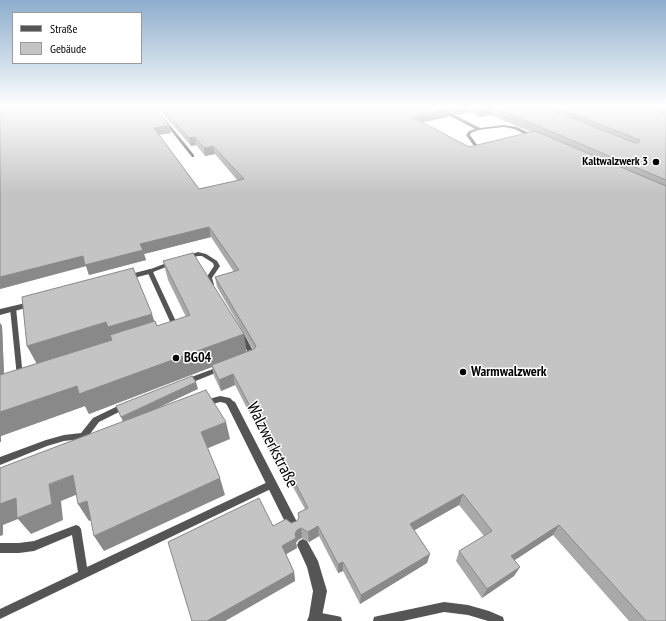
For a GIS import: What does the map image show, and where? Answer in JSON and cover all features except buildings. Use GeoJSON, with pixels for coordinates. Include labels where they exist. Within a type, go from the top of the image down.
{"type":"FeatureCollection","features":[{"type":"Feature","properties":{"kind":"street"},"geometry":{"type":"LineString","coordinates":[[534,136],[544,140]]}},
{"type":"Feature","properties":{"kind":"street"},"geometry":{"type":"LineString","coordinates":[[120,279],[150,271]]}},
{"type":"Feature","properties":{"kind":"street"},"geometry":{"type":"LineString","coordinates":[[0,312],[44,300]]}},
{"type":"Feature","properties":{"kind":"street","name":"Walzwerkstraße"},"geometry":{"type":"LineString","coordinates":[[232,405],[293,526]]}},
{"type":"Feature","properties":{"kind":"street"},"geometry":{"type":"LineString","coordinates":[[303,545],[313,566],[320,591],[315,619]]}},
{"type":"Feature","properties":{"kind":"lane"},"geometry":{"type":"LineString","coordinates":[[177,136],[194,156]]}},
{"type":"Feature","properties":{"kind":"lane"},"geometry":{"type":"LineString","coordinates":[[469,136],[478,149]]}},
{"type":"Feature","properties":{"kind":"lane"},"geometry":{"type":"LineString","coordinates":[[170,334],[178,332],[150,271],[198,254],[204,255],[215,262],[217,266],[209,278],[214,290]]}},
{"type":"Feature","properties":{"kind":"lane"},"geometry":{"type":"LineString","coordinates":[[14,308],[20,383],[27,381]]}},
{"type":"Feature","properties":{"kind":"lane"},"geometry":{"type":"LineString","coordinates":[[238,329],[253,356],[246,358]]}},
{"type":"Feature","properties":{"kind":"lane"},"geometry":{"type":"LineString","coordinates":[[179,385],[231,364]]}},
{"type":"Feature","properties":{"kind":"lane","name":"Walzwerkstraße"},"geometry":{"type":"LineString","coordinates":[[199,405],[220,399],[227,400],[232,405]]}},
{"type":"Feature","properties":{"kind":"lane"},"geometry":{"type":"LineString","coordinates":[[83,436],[96,420],[134,402]]}},
{"type":"Feature","properties":{"kind":"lane"},"geometry":{"type":"LineString","coordinates":[[0,461],[46,443],[64,438],[97,434]]}},
{"type":"Feature","properties":{"kind":"lane"},"geometry":{"type":"LineString","coordinates":[[0,614],[83,573],[272,484]]}},
{"type":"Feature","properties":{"kind":"lane"},"geometry":{"type":"LineString","coordinates":[[0,548],[34,546],[76,529],[83,573]]}},
{"type":"Feature","properties":{"kind":"lane"},"geometry":{"type":"LineString","coordinates":[[378,621],[444,607],[468,610],[489,616],[499,621]]}},
{"type":"Feature","properties":{"kind":"lane"},"geometry":{"type":"LineString","coordinates":[[315,619],[337,621]]}},
{"type":"Feature","properties":{"kind":"place","name":"Kaltwalzwerk 3"},"geometry":{"type":"Point","coordinates":[656,162]}},
{"type":"Feature","properties":{"kind":"place","name":"BG04"},"geometry":{"type":"Point","coordinates":[176,358]}},
{"type":"Feature","properties":{"kind":"place","name":"Warmwalzwerk"},"geometry":{"type":"Point","coordinates":[463,372]}}]}
